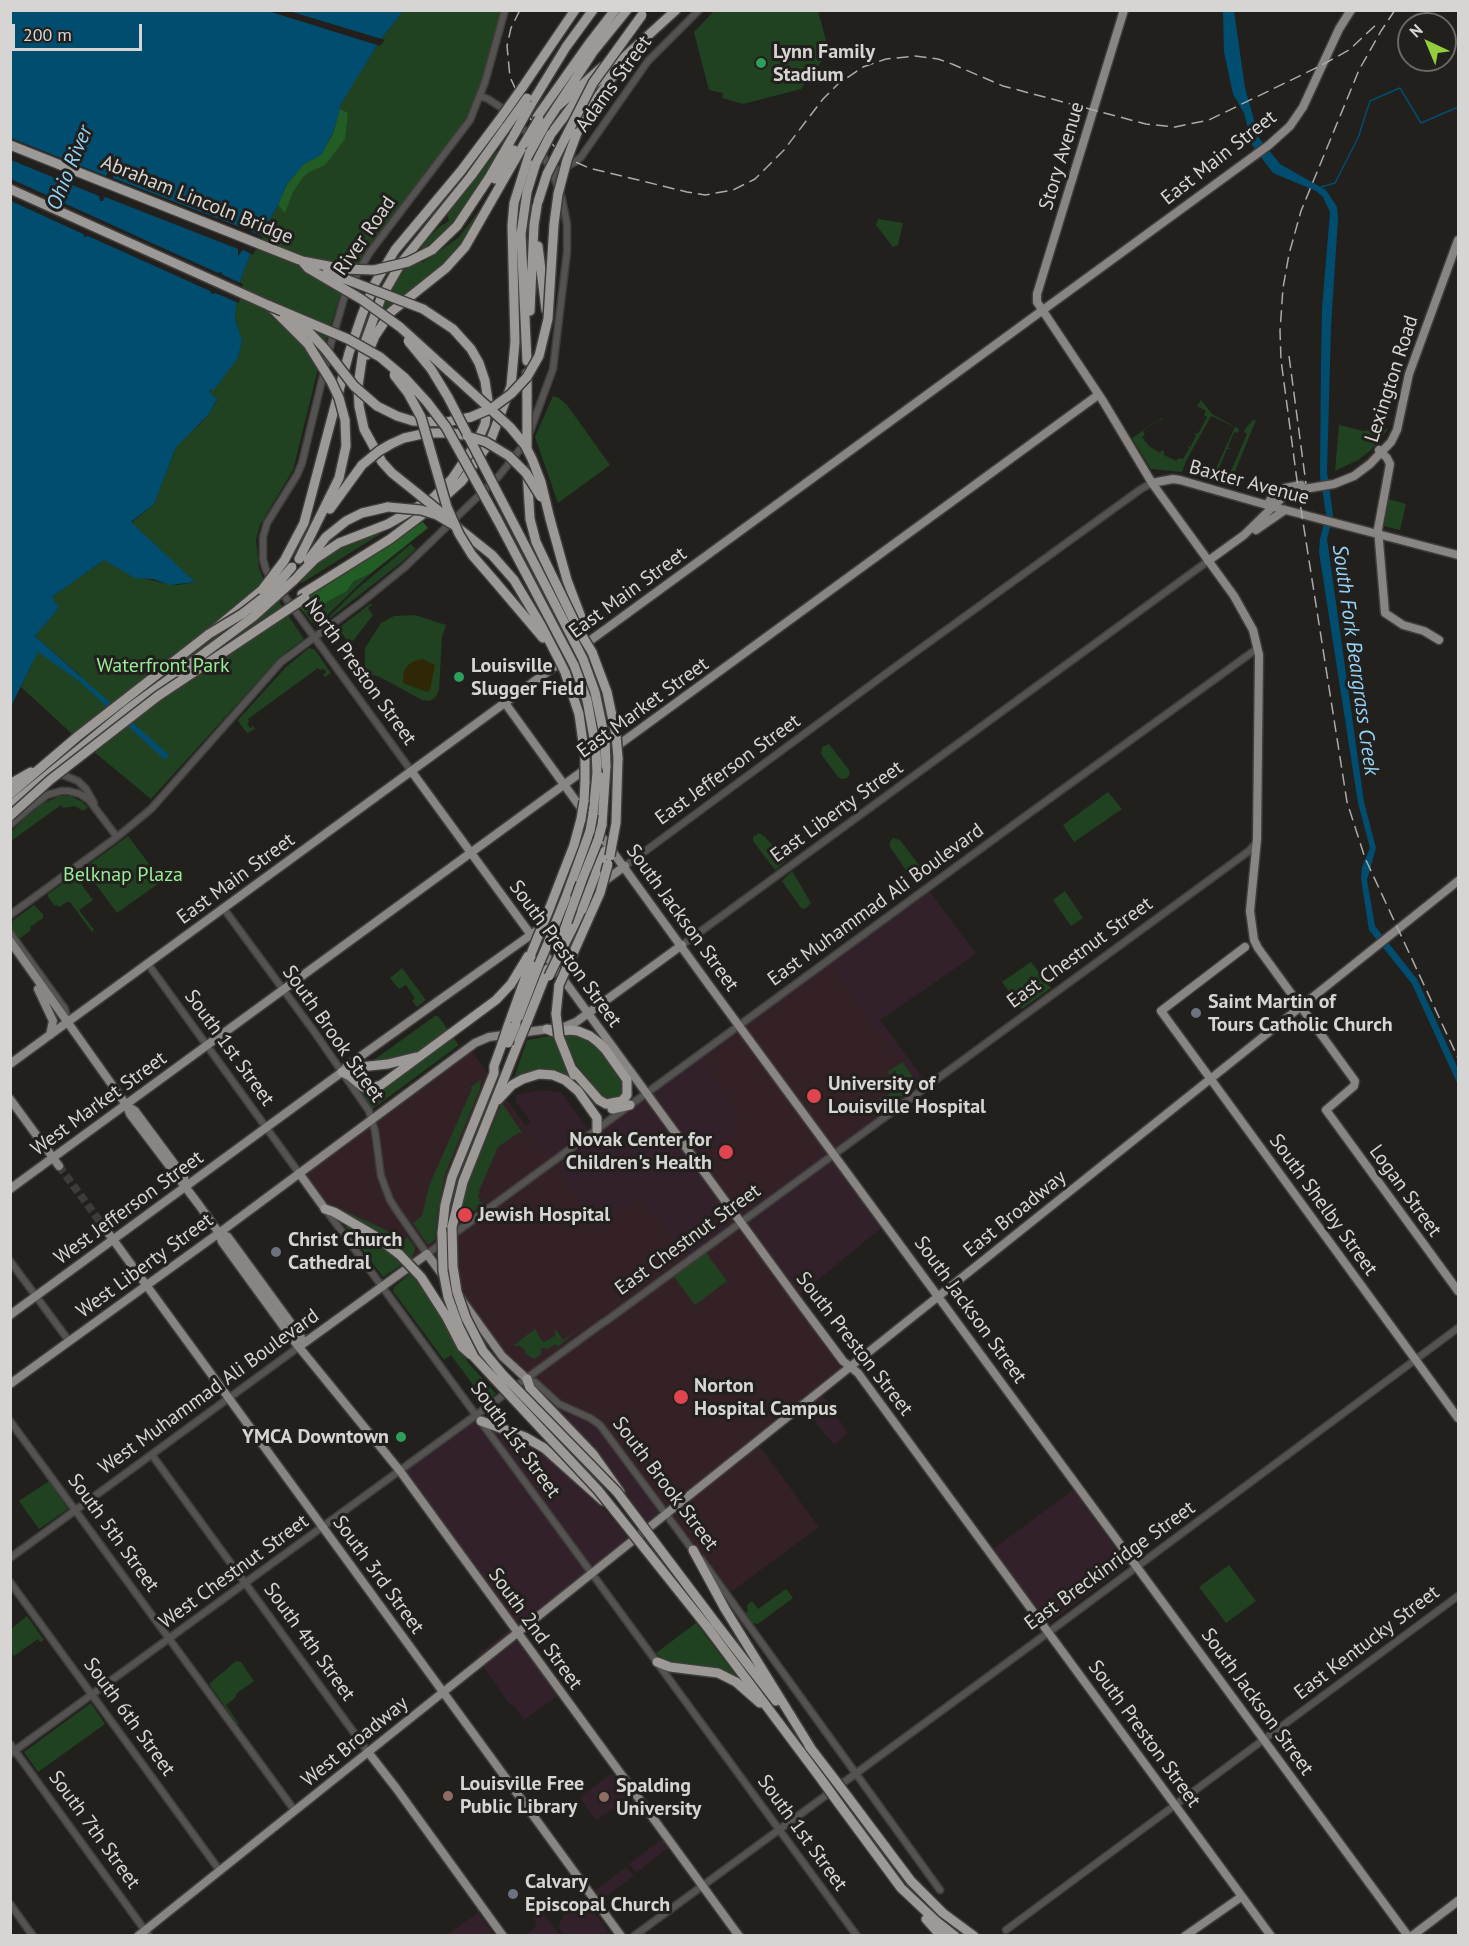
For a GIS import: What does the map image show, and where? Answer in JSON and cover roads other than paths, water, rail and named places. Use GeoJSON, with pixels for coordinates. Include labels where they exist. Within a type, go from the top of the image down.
{"type":"FeatureCollection","features":[{"type":"Feature","properties":{"kind":"highway"},"geometry":{"type":"LineString","coordinates":[[10,816],[50,780],[158,696],[420,517],[454,488],[475,466],[496,430],[511,386],[514,365],[512,226],[516,136],[522,88],[575,10]]}},
{"type":"Feature","properties":{"kind":"highway"},"geometry":{"type":"LineString","coordinates":[[415,491],[385,462],[368,431],[361,399],[362,376],[367,355],[375,336],[391,312],[446,268],[465,247],[516,136],[528,102],[592,10]]}},
{"type":"Feature","properties":{"kind":"highway"},"geometry":{"type":"LineString","coordinates":[[474,1357],[459,1327],[448,1297],[443,1271],[442,1233],[445,1205],[452,1177],[487,1089],[499,1066],[531,954],[574,845],[584,801],[585,757],[579,714],[565,672],[514,580],[474,538],[382,462],[364,429],[358,386],[364,345],[381,298],[400,263],[471,176],[516,136],[541,118],[588,45],[615,10]]}},
{"type":"Feature","properties":{"kind":"highway"},"geometry":{"type":"LineString","coordinates":[[557,107],[593,52],[627,10]]}},
{"type":"Feature","properties":{"kind":"highway"},"geometry":{"type":"LineString","coordinates":[[288,564],[304,523],[349,353],[375,283],[395,250],[461,171],[557,107],[671,10]]}},
{"type":"Feature","properties":{"kind":"highway"},"geometry":{"type":"LineString","coordinates":[[283,319],[295,322],[310,333],[359,392],[377,406],[397,416],[413,421],[447,422],[471,417],[499,404],[522,383],[539,356],[548,319],[555,210],[567,160],[578,133],[590,109],[611,77],[676,10]]}},
{"type":"Feature","properties":{"kind":"highway"},"geometry":{"type":"LineString","coordinates":[[592,652],[578,629],[544,559],[530,519],[527,468],[527,361],[534,225],[547,174],[593,83],[644,13]]}},
{"type":"Feature","properties":{"kind":"highway"},"geometry":{"type":"LineString","coordinates":[[527,361],[521,253],[522,223],[527,192],[536,162],[551,134],[576,101],[660,27]]}},
{"type":"Feature","properties":{"kind":"highway"},"geometry":{"type":"LineString","coordinates":[[302,261],[344,269],[374,270],[408,262],[432,250],[462,224],[516,136]]}},
{"type":"Feature","properties":{"kind":"highway","name":"Abraham Lincoln Bridge"},"geometry":{"type":"LineString","coordinates":[[10,145],[302,261]]}},
{"type":"Feature","properties":{"kind":"highway"},"geometry":{"type":"LineString","coordinates":[[10,189],[333,332],[380,357],[405,378],[437,414],[455,440],[525,572],[596,693],[605,739],[606,766],[602,825],[567,922],[519,1041],[505,1086],[496,1101],[463,1182],[452,1227],[453,1267],[457,1292],[465,1318],[483,1352],[502,1375],[609,1483],[641,1523]]}},
{"type":"Feature","properties":{"kind":"highway"},"geometry":{"type":"LineString","coordinates":[[538,204],[537,236],[546,307],[545,333]]}},
{"type":"Feature","properties":{"kind":"highway"},"geometry":{"type":"LineString","coordinates":[[10,807],[127,710],[253,617],[315,559],[339,543],[388,524],[433,498],[452,479],[477,442],[485,424],[488,401],[485,381],[471,349],[453,329],[423,309],[302,261]]}},
{"type":"Feature","properties":{"kind":"highway"},"geometry":{"type":"LineString","coordinates":[[302,261],[308,268],[377,309],[412,338],[518,435],[536,468],[567,580],[608,692],[618,758],[616,823],[600,893],[559,985],[556,1014],[559,1037],[565,1056],[575,1075],[595,1103],[606,1109],[630,1105]]}},
{"type":"Feature","properties":{"kind":"highway"},"geometry":{"type":"LineString","coordinates":[[270,306],[308,344],[334,387],[345,420],[347,439],[343,468],[299,559]]}},
{"type":"Feature","properties":{"kind":"highway"},"geometry":{"type":"LineString","coordinates":[[377,309],[411,344],[435,376],[455,410],[535,565],[579,662],[596,749],[594,814],[590,831],[554,927],[556,945]]}},
{"type":"Feature","properties":{"kind":"highway"},"geometry":{"type":"LineString","coordinates":[[366,349],[400,382],[417,408],[425,428],[447,507],[465,545],[555,654]]}},
{"type":"Feature","properties":{"kind":"highway"},"geometry":{"type":"LineString","coordinates":[[10,794],[262,590],[288,564],[299,559],[338,497],[362,465],[391,444],[404,438],[427,433],[453,433],[486,442],[515,461],[536,486],[550,519]]}},
{"type":"Feature","properties":{"kind":"highway"},"geometry":{"type":"LineString","coordinates":[[293,581],[322,542],[337,527],[362,513],[388,507],[421,510],[437,515],[457,526]]}},
{"type":"Feature","properties":{"kind":"highway"},"geometry":{"type":"LineString","coordinates":[[179,672],[303,596]]}},
{"type":"Feature","properties":{"kind":"highway"},"geometry":{"type":"LineString","coordinates":[[10,784],[39,769]]}},
{"type":"Feature","properties":{"kind":"highway"},"geometry":{"type":"LineString","coordinates":[[556,945],[582,910],[596,873],[608,857]]}},
{"type":"Feature","properties":{"kind":"highway"},"geometry":{"type":"LineString","coordinates":[[342,1072],[361,1086],[372,1088],[389,1079],[507,990],[531,954]]}},
{"type":"Feature","properties":{"kind":"highway"},"geometry":{"type":"LineString","coordinates":[[512,1025],[546,970]]}},
{"type":"Feature","properties":{"kind":"highway"},"geometry":{"type":"LineString","coordinates":[[547,1029],[554,1032],[578,1031],[598,1042],[627,1080],[627,1095],[622,1101],[606,1104],[599,1100],[572,1069]]}},
{"type":"Feature","properties":{"kind":"highway"},"geometry":{"type":"LineString","coordinates":[[342,1072],[360,1066],[388,1064],[422,1055]]}},
{"type":"Feature","properties":{"kind":"highway"},"geometry":{"type":"LineString","coordinates":[[617,1108],[625,1104],[632,1094],[634,1085],[629,1070]]}},
{"type":"Feature","properties":{"kind":"highway"},"geometry":{"type":"LineString","coordinates":[[505,1086],[535,1075],[548,1075],[565,1080],[578,1090],[596,1116],[597,1130]]}},
{"type":"Feature","properties":{"kind":"highway"},"geometry":{"type":"LineString","coordinates":[[325,1209],[375,1236],[400,1255],[427,1286],[462,1347],[474,1357],[598,1490],[752,1670],[767,1697],[812,1750],[911,1881],[937,1920],[941,1935]]}},
{"type":"Feature","properties":{"kind":"highway"},"geometry":{"type":"LineString","coordinates":[[527,1379],[530,1388],[594,1454],[712,1625]]}},
{"type":"Feature","properties":{"kind":"highway"},"geometry":{"type":"LineString","coordinates":[[479,1418],[525,1437],[544,1448],[569,1468],[626,1523]]}},
{"type":"Feature","properties":{"kind":"highway"},"geometry":{"type":"LineString","coordinates":[[693,1550],[782,1726],[882,1864],[904,1890],[955,1935]]}},
{"type":"Feature","properties":{"kind":"highway"},"geometry":{"type":"LineString","coordinates":[[657,1662],[677,1668],[713,1671],[767,1697]]}},
{"type":"Feature","properties":{"kind":"highway"},"geometry":{"type":"LineString","coordinates":[[937,1920],[974,1935]]}},
{"type":"Feature","properties":{"kind":"main road","name":"Story Avenue"},"geometry":{"type":"LineString","coordinates":[[1041,311],[1037,303],[1037,294],[1124,10]]}},
{"type":"Feature","properties":{"kind":"main road","name":"East Main Street"},"geometry":{"type":"LineString","coordinates":[[10,1064],[1269,145],[1290,126],[1303,107],[1339,28],[1351,10]]}},
{"type":"Feature","properties":{"kind":"main road","name":"Lexington Road"},"geometry":{"type":"LineString","coordinates":[[1439,640],[1424,631],[1402,625],[1385,613],[1378,534],[1390,464],[1380,452],[1394,437],[1408,374],[1458,240]]}},
{"type":"Feature","properties":{"kind":"main road"},"geometry":{"type":"LineString","coordinates":[[1041,311],[1098,395],[1152,483],[1234,596],[1256,637],[1258,648],[1257,843],[1250,919],[1254,940],[1301,1007]]}},
{"type":"Feature","properties":{"kind":"main road","name":"East Market Street"},"geometry":{"type":"LineString","coordinates":[[207,1046],[1098,395]]}},
{"type":"Feature","properties":{"kind":"main road","name":"East Liberty Street"},"geometry":{"type":"LineString","coordinates":[[1208,561],[1244,535],[1271,506],[1293,491],[1334,482],[1359,472],[1380,452]]}},
{"type":"Feature","properties":{"kind":"main road","name":"Baxter Avenue"},"geometry":{"type":"LineString","coordinates":[[1152,483],[1180,480],[1458,555]]}},
{"type":"Feature","properties":{"kind":"main road"},"geometry":{"type":"LineString","coordinates":[[1244,535],[1285,510]]}},
{"type":"Feature","properties":{"kind":"main road"},"geometry":{"type":"LineString","coordinates":[[1227,548],[1220,558],[1219,566],[1235,591],[1234,596]]}},
{"type":"Feature","properties":{"kind":"main road","name":"South Jackson Street"},"geometry":{"type":"LineString","coordinates":[[505,703],[1410,1935]]}},
{"type":"Feature","properties":{"kind":"main road","name":"South Preston Street"},"geometry":{"type":"LineString","coordinates":[[412,772],[740,1222],[843,1361],[858,1373],[1271,1935]]}},
{"type":"Feature","properties":{"kind":"main road","name":"East Jefferson Street"},"geometry":{"type":"LineString","coordinates":[[267,1128],[347,1066],[625,866]]}},
{"type":"Feature","properties":{"kind":"main road","name":"East Broadway"},"geometry":{"type":"LineString","coordinates":[[592,1573],[1458,881]]}},
{"type":"Feature","properties":{"kind":"main road"},"geometry":{"type":"LineString","coordinates":[[1251,890],[1245,903],[1244,919],[1248,939],[1245,947],[1252,947],[1280,985],[1286,986]]}},
{"type":"Feature","properties":{"kind":"main road","name":"South 2nd Street"},"geometry":{"type":"LineString","coordinates":[[10,941],[32,973],[55,1014],[67,1023],[127,1106],[135,1111],[184,1177],[185,1187],[294,1341],[400,1471],[739,1935]]}},
{"type":"Feature","properties":{"kind":"main road","name":"East Liberty Street"},"geometry":{"type":"LineString","coordinates":[[299,1173],[480,1040],[564,1027],[588,1014],[682,945]]}},
{"type":"Feature","properties":{"kind":"main road","name":"South Shelby Street"},"geometry":{"type":"LineString","coordinates":[[1245,947],[1161,1011],[1458,1418]]}},
{"type":"Feature","properties":{"kind":"main road","name":"Logan Street"},"geometry":{"type":"LineString","coordinates":[[1301,1007],[1355,1083],[1351,1090],[1326,1110],[1458,1291]]}},
{"type":"Feature","properties":{"kind":"main road"},"geometry":{"type":"LineString","coordinates":[[49,1035],[53,1028],[55,1014]]}},
{"type":"Feature","properties":{"kind":"main road","name":"West Market Street"},"geometry":{"type":"LineString","coordinates":[[10,1189],[56,1162],[207,1046]]}},
{"type":"Feature","properties":{"kind":"main road"},"geometry":{"type":"LineString","coordinates":[[10,1099],[56,1162]]}},
{"type":"Feature","properties":{"kind":"main road","name":"West Jefferson Street"},"geometry":{"type":"LineString","coordinates":[[10,1315],[111,1237],[267,1128]]}},
{"type":"Feature","properties":{"kind":"main road","name":"South 1st Street"},"geometry":{"type":"LineString","coordinates":[[299,1173],[325,1209]]}},
{"type":"Feature","properties":{"kind":"main road","name":"West Liberty Street"},"geometry":{"type":"LineString","coordinates":[[10,1384],[299,1173]]}},
{"type":"Feature","properties":{"kind":"main road","name":"South 3rd Street"},"geometry":{"type":"LineString","coordinates":[[111,1237],[621,1935]]}},
{"type":"Feature","properties":{"kind":"main road","name":"West Muhammad Ali Boulevard"},"geometry":{"type":"LineString","coordinates":[[300,1346],[427,1254]]}},
{"type":"Feature","properties":{"kind":"main road","name":"South Brook Street"},"geometry":{"type":"LineString","coordinates":[[427,1254],[502,1356],[527,1379]]}},
{"type":"Feature","properties":{"kind":"main road","name":"West Broadway"},"geometry":{"type":"LineString","coordinates":[[144,1934],[220,1870],[592,1573]]}},
{"type":"Feature","properties":{"kind":"main road","name":"South 4th Street"},"geometry":{"type":"LineString","coordinates":[[368,1752],[402,1795],[503,1935]]}},
{"type":"Feature","properties":{"kind":"main road"},"geometry":{"type":"LineString","coordinates":[[1185,1935],[1241,1897]]}},
{"type":"Feature","properties":{"kind":"main road"},"geometry":{"type":"LineString","coordinates":[[1410,1935],[1458,1901]]}},
{"type":"Feature","properties":{"kind":"street","name":"River Road"},"geometry":{"type":"LineString","coordinates":[[282,593],[266,570],[262,552],[263,537],[267,523],[302,463],[345,295],[370,252],[464,130],[480,96],[505,10]]}},
{"type":"Feature","properties":{"kind":"street","name":"Adams Street"},"geometry":{"type":"LineString","coordinates":[[553,173],[581,157],[648,62],[699,10]]}},
{"type":"Feature","properties":{"kind":"street"},"geometry":{"type":"LineString","coordinates":[[10,915],[117,837],[154,806],[281,662],[372,595],[405,567],[499,476],[526,441],[553,369],[568,238],[565,213],[553,173],[542,152],[519,123],[505,111],[480,96]]}},
{"type":"Feature","properties":{"kind":"street","name":"East Jefferson Street"},"geometry":{"type":"LineString","coordinates":[[625,866],[899,664],[1152,483]]}},
{"type":"Feature","properties":{"kind":"street","name":"East Liberty Street"},"geometry":{"type":"LineString","coordinates":[[682,945],[1208,561]]}},
{"type":"Feature","properties":{"kind":"street","name":"North Preston Street"},"geometry":{"type":"LineString","coordinates":[[282,593],[412,772]]}},
{"type":"Feature","properties":{"kind":"street","name":"East Muhammad Ali Boulevard"},"geometry":{"type":"LineString","coordinates":[[427,1254],[1258,648]]}},
{"type":"Feature","properties":{"kind":"street"},"geometry":{"type":"LineString","coordinates":[[10,807],[44,778],[57,773],[78,781],[92,797],[95,807]]}},
{"type":"Feature","properties":{"kind":"street"},"geometry":{"type":"LineString","coordinates":[[10,825],[30,807],[50,794],[73,792],[83,796],[95,807],[117,837]]}},
{"type":"Feature","properties":{"kind":"street","name":"East Chestnut Street"},"geometry":{"type":"LineString","coordinates":[[479,1418],[605,1321],[1257,843]]}},
{"type":"Feature","properties":{"kind":"street","name":"South Brook Street"},"geometry":{"type":"LineString","coordinates":[[224,909],[369,1111],[384,1188],[427,1254]]}},
{"type":"Feature","properties":{"kind":"street"},"geometry":{"type":"LineString","coordinates":[[10,933],[65,1009],[67,1023]]}},
{"type":"Feature","properties":{"kind":"street","name":"South 1st Street"},"geometry":{"type":"LineString","coordinates":[[148,964],[299,1173]]}},
{"type":"Feature","properties":{"kind":"street","name":"South 1st Street"},"geometry":{"type":"LineString","coordinates":[[325,1209],[857,1935]]}},
{"type":"Feature","properties":{"kind":"street"},"geometry":{"type":"LineString","coordinates":[[10,1262],[69,1341]]}},
{"type":"Feature","properties":{"kind":"street","name":"East Breckinridge Street"},"geometry":{"type":"LineString","coordinates":[[634,1935],[1458,1328]]}},
{"type":"Feature","properties":{"kind":"street","name":"West Muhammad Ali Boulevard"},"geometry":{"type":"LineString","coordinates":[[10,1558],[300,1346]]}},
{"type":"Feature","properties":{"kind":"street","name":"South Brook Street"},"geometry":{"type":"LineString","coordinates":[[527,1379],[535,1382],[559,1404],[584,1414],[600,1425],[722,1587],[940,1890]]}},
{"type":"Feature","properties":{"kind":"street","name":"West Chestnut Street"},"geometry":{"type":"LineString","coordinates":[[13,1753],[322,1527],[479,1418]]}},
{"type":"Feature","properties":{"kind":"street","name":"South 5th Street"},"geometry":{"type":"LineString","coordinates":[[10,1421],[295,1811]]}},
{"type":"Feature","properties":{"kind":"street","name":"South 4th Street"},"geometry":{"type":"LineString","coordinates":[[152,1455],[368,1752]]}},
{"type":"Feature","properties":{"kind":"street","name":"South 6th Street"},"geometry":{"type":"LineString","coordinates":[[10,1582],[220,1870]]}},
{"type":"Feature","properties":{"kind":"street","name":"East Kentucky Street"},"geometry":{"type":"LineString","coordinates":[[1006,1930],[1458,1596]]}},
{"type":"Feature","properties":{"kind":"street","name":"South 7th Street"},"geometry":{"type":"LineString","coordinates":[[10,1744],[13,1753],[144,1934]]}},
{"type":"Feature","properties":{"kind":"street"},"geometry":{"type":"LineString","coordinates":[[10,1904],[33,1935]]}},
{"type":"Feature","properties":{"kind":"water","name":"Ohio River"},"geometry":{"type":"Polygon","coordinates":[[[11,11],[403,11],[379,42],[339,107],[333,132],[321,155],[304,164],[287,184],[278,205],[254,246],[241,278],[235,319],[242,340],[238,358],[213,391],[211,389],[209,392],[217,399],[209,414],[176,447],[154,504],[131,522],[195,582],[170,585],[153,579],[135,578],[104,560],[52,597],[59,608],[35,636],[169,755],[165,760],[79,681],[38,652],[11,706],[11,11]]]}},
{"type":"Feature","properties":{"kind":"water","name":"South Fork Beargrass Creek"},"geometry":{"type":"Polygon","coordinates":[[[1223,11],[1234,11],[1245,88],[1259,138],[1280,164],[1326,190],[1337,207],[1327,472],[1333,515],[1327,539],[1364,802],[1376,848],[1367,880],[1375,926],[1417,979],[1458,1069],[1458,1085],[1412,984],[1369,930],[1361,879],[1362,867],[1370,848],[1358,803],[1319,552],[1326,514],[1320,476],[1321,365],[1322,309],[1330,212],[1323,197],[1316,191],[1273,173],[1252,145],[1244,113],[1233,94],[1224,52],[1223,11]]]}},
{"type":"Feature","properties":{"kind":"waterway"},"geometry":{"type":"LineString","coordinates":[[1321,187],[1335,183],[1358,138],[1370,101],[1400,88],[1421,123],[1458,107]]}},
{"type":"Feature","properties":{"kind":"tunnel"},"geometry":{"type":"LineString","coordinates":[[59,1166],[109,1234]]}},
{"type":"Feature","properties":{"kind":"railway"},"geometry":{"type":"LineString","coordinates":[[520,10],[511,28],[507,46],[510,77],[528,116],[554,146],[571,160],[589,168],[705,195],[733,190],[755,179],[784,150],[823,99],[838,84],[863,67],[886,59],[915,56],[938,59],[1003,86],[1146,124],[1175,127],[1209,120],[1322,65],[1349,50],[1379,22]]}},
{"type":"Feature","properties":{"kind":"railway"},"geometry":{"type":"LineString","coordinates":[[1395,10],[1359,70],[1301,211],[1289,254],[1283,288],[1280,331],[1281,360],[1300,503],[1347,802],[1365,858],[1458,1058]]}},
{"type":"Feature","properties":{"kind":"railway"},"geometry":{"type":"LineString","coordinates":[[1289,356],[1306,484]]}},
{"type":"Feature","properties":{"kind":"place","name":"Lynn Family Stadium"},"geometry":{"type":"Point","coordinates":[761,63]}},
{"type":"Feature","properties":{"kind":"place","name":"Louisville Slugger Field"},"geometry":{"type":"Point","coordinates":[459,677]}},
{"type":"Feature","properties":{"kind":"place","name":"Saint Martin of Tours Catholic Church"},"geometry":{"type":"Point","coordinates":[1196,1013]}},
{"type":"Feature","properties":{"kind":"place","name":"University of Louisville Hospital"},"geometry":{"type":"Point","coordinates":[814,1096]}},
{"type":"Feature","properties":{"kind":"place","name":"Novak Center for Children's Health"},"geometry":{"type":"Point","coordinates":[726,1152]}},
{"type":"Feature","properties":{"kind":"place","name":"Jewish Hospital"},"geometry":{"type":"Point","coordinates":[465,1215]}},
{"type":"Feature","properties":{"kind":"place","name":"Christ Church Cathedral"},"geometry":{"type":"Point","coordinates":[276,1252]}},
{"type":"Feature","properties":{"kind":"place","name":"Norton Hospital Campus"},"geometry":{"type":"Point","coordinates":[681,1397]}},
{"type":"Feature","properties":{"kind":"place","name":"YMCA Downtown"},"geometry":{"type":"Point","coordinates":[401,1437]}},
{"type":"Feature","properties":{"kind":"place","name":"Louisville Free Public Library"},"geometry":{"type":"Point","coordinates":[448,1796]}},
{"type":"Feature","properties":{"kind":"place","name":"Spalding University"},"geometry":{"type":"Point","coordinates":[604,1797]}},
{"type":"Feature","properties":{"kind":"place","name":"Calvary Episcopal Church"},"geometry":{"type":"Point","coordinates":[513,1894]}},
{"type":"Feature","properties":{"kind":"park label","name":"Waterfront Park"},"geometry":{"type":"Point","coordinates":[163,666]}},
{"type":"Feature","properties":{"kind":"park label","name":"Belknap Plaza"},"geometry":{"type":"Point","coordinates":[123,875]}}]}
